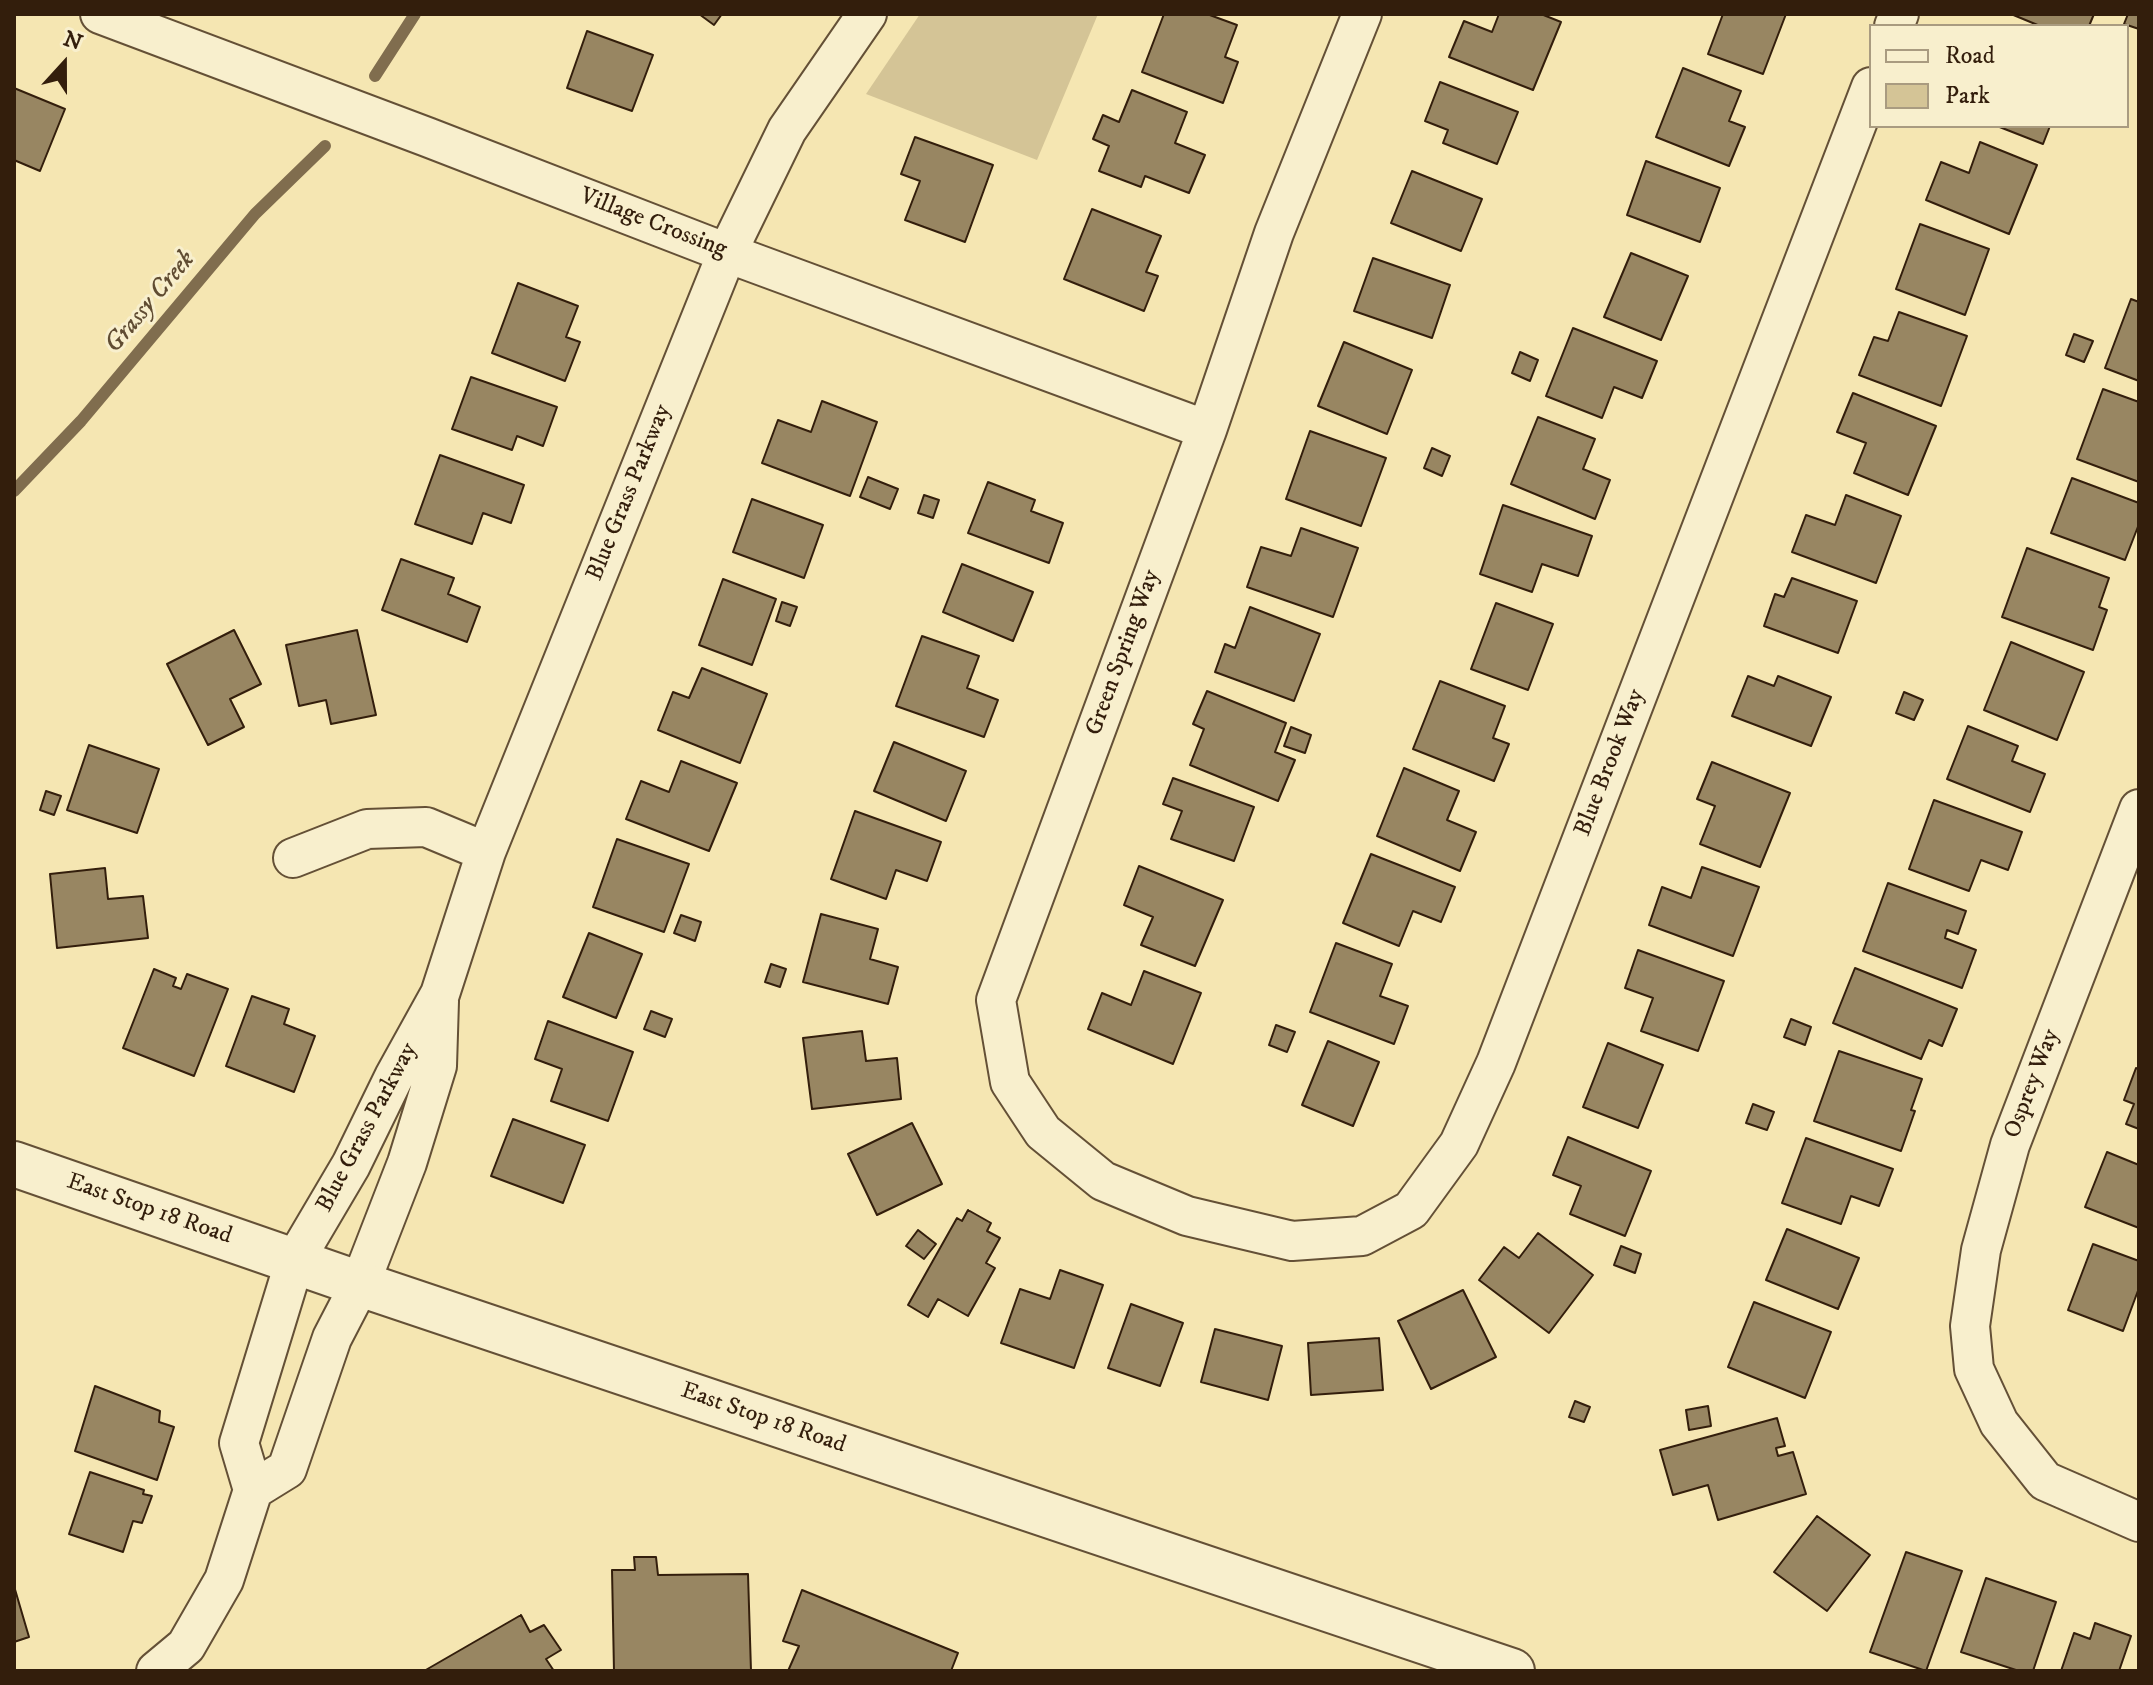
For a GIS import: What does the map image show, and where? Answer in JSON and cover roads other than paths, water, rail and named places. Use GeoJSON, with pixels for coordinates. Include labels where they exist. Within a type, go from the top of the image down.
{"type":"FeatureCollection","features":[{"type":"Feature","properties":{"kind":"street","name":"Village Crossing"},"geometry":{"type":"LineString","coordinates":[[100,14],[727,253],[1207,430]]}},
{"type":"Feature","properties":{"kind":"street","name":"Blue Grass Parkway"},"geometry":{"type":"LineString","coordinates":[[440,994],[437,1066],[407,1163],[360,1284],[332,1338],[287,1469],[253,1490],[239,1443],[295,1260],[351,1165],[394,1077],[440,994],[486,852],[727,253],[787,130],[867,14]]}},
{"type":"Feature","properties":{"kind":"street","name":"Green Spring Way"},"geometry":{"type":"LineString","coordinates":[[1187,1216],[1103,1181],[1043,1132],[1010,1082],[996,1000],[1207,430],[1274,233],[1362,14]]}},
{"type":"Feature","properties":{"kind":"street","name":"Blue Brook Way"},"geometry":{"type":"LineString","coordinates":[[1187,1216],[1292,1241],[1362,1236],[1411,1210],[1459,1144],[1501,1049],[1869,92]]}},
{"type":"Feature","properties":{"kind":"street","name":"Osprey Way"},"geometry":{"type":"LineString","coordinates":[[2139,809],[2010,1145],[1981,1250],[1970,1326],[1974,1369],[1999,1423],[2045,1481],[2139,1522]]}},
{"type":"Feature","properties":{"kind":"street"},"geometry":{"type":"LineString","coordinates":[[293,858],[367,829],[426,827],[486,852]]}},
{"type":"Feature","properties":{"kind":"street","name":"East Stop 18 Road"},"geometry":{"type":"LineString","coordinates":[[14,1164],[360,1284],[1512,1671]]}},
{"type":"Feature","properties":{"kind":"street"},"geometry":{"type":"LineString","coordinates":[[156,1671],[186,1646],[224,1580],[253,1490]]}},
{"type":"Feature","properties":{"kind":"waterway","name":"Grassy Creek"},"geometry":{"type":"LineString","coordinates":[[375,76],[415,14]]}},
{"type":"Feature","properties":{"kind":"waterway","name":"Grassy Creek"},"geometry":{"type":"LineString","coordinates":[[14,491],[81,421],[255,214],[325,146]]}}]}
